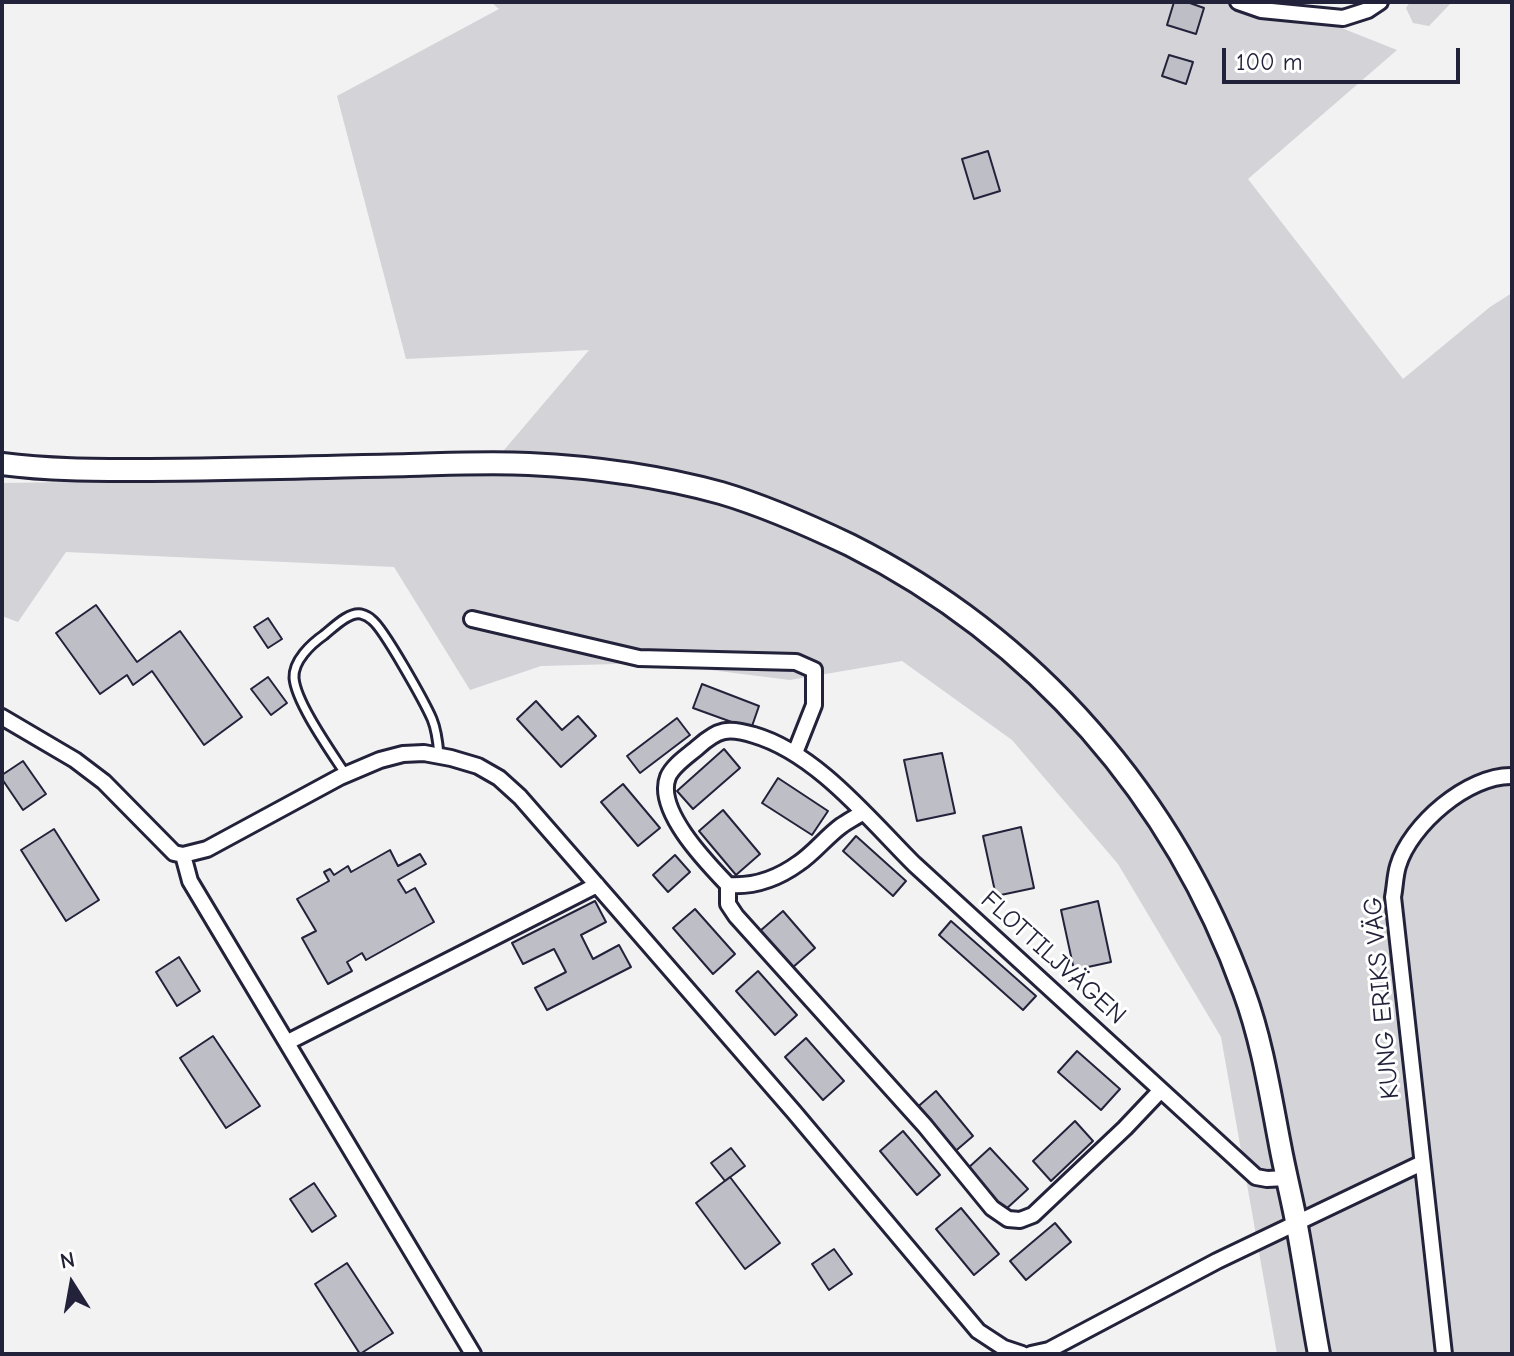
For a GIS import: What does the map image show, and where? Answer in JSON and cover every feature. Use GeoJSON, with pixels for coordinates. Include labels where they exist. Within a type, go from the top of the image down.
{"type":"FeatureCollection","features":[{"type":"Feature","properties":{"kind":"street"},"geometry":{"type":"LineString","coordinates":[[1238,2],[1261,10],[1343,18],[1368,10],[1380,2]]}},
{"type":"Feature","properties":{"kind":"street"},"geometry":{"type":"LineString","coordinates":[[2,464],[34,468],[171,470],[525,464],[615,471],[721,493],[769,509],[876,558],[920,584],[1010,650],[1090,729],[1150,809],[1208,907],[1246,996],[1262,1050],[1297,1223],[1319,1354]]}},
{"type":"Feature","properties":{"kind":"street"},"geometry":{"type":"LineString","coordinates":[[472,619],[639,658],[796,662],[814,670],[814,705],[795,753],[756,735],[719,731],[670,773],[667,798],[674,818],[728,885],[762,883],[781,873],[799,863],[841,826],[863,812]]}},
{"type":"Feature","properties":{"kind":"street"},"geometry":{"type":"LineString","coordinates":[[2,717],[75,760],[144,821],[174,853],[183,855],[207,849],[346,775],[403,754],[439,756],[478,766],[499,778],[520,797],[794,1112],[978,1331],[1004,1348],[1022,1354]]}},
{"type":"Feature","properties":{"kind":"street","name":"FLOTTILJVÄGEN"},"geometry":{"type":"LineString","coordinates":[[795,753],[810,763],[925,874],[1256,1177],[1287,1178]]}},
{"type":"Feature","properties":{"kind":"street","name":"KUNG ERIKS VÄG"},"geometry":{"type":"LineString","coordinates":[[1444,1354],[1393,897],[1398,865],[1414,834],[1449,800],[1476,784],[1512,776]]}},
{"type":"Feature","properties":{"kind":"street"},"geometry":{"type":"LineString","coordinates":[[183,855],[190,881],[473,1354]]}},
{"type":"Feature","properties":{"kind":"street"},"geometry":{"type":"LineString","coordinates":[[288,1042],[597,885]]}},
{"type":"Feature","properties":{"kind":"street"},"geometry":{"type":"LineString","coordinates":[[728,885],[728,904],[736,916],[925,1126],[992,1208],[1008,1219],[1020,1220],[1033,1215],[1161,1090]]}},
{"type":"Feature","properties":{"kind":"street"},"geometry":{"type":"LineString","coordinates":[[1031,1354],[1049,1350],[1217,1261],[1422,1163]]}},
{"type":"Feature","properties":{"kind":"lane"},"geometry":{"type":"LineString","coordinates":[[346,775],[320,736],[293,676],[299,660],[313,643],[351,616],[361,614],[373,620],[387,641],[433,721],[439,756]]}},
{"type":"Feature","properties":{"kind":"shaded area"},"geometry":{"type":"Polygon","coordinates":[[[491,2],[1276,2],[1397,50],[1248,179],[1403,379],[1490,307],[1512,293],[1512,1354],[1277,1354],[1221,1037],[1118,864],[1012,740],[902,661],[790,680],[654,663],[541,666],[470,690],[394,567],[66,552],[18,622],[2,616],[2,483],[482,476],[589,350],[406,359],[337,96],[499,9],[491,2]]]}},
{"type":"Feature","properties":{"kind":"shaded area"},"geometry":{"type":"Polygon","coordinates":[[[1410,2],[1452,2],[1429,26],[1413,23],[1406,8],[1410,2]]]}},
{"type":"Feature","properties":{"kind":"building"},"geometry":{"type":"Polygon","coordinates":[[[1174,2],[1187,2],[1204,8],[1196,34],[1167,25],[1174,2]]]}},
{"type":"Feature","properties":{"kind":"building"},"geometry":{"type":"Polygon","coordinates":[[[1169,55],[1193,62],[1186,84],[1162,76],[1169,55]]]}},
{"type":"Feature","properties":{"kind":"building"},"geometry":{"type":"Polygon","coordinates":[[[988,151],[1000,191],[974,199],[962,159],[988,151]]]}},
{"type":"Feature","properties":{"kind":"building"},"geometry":{"type":"Polygon","coordinates":[[[96,605],[137,662],[180,631],[242,717],[204,745],[152,671],[133,685],[127,675],[100,694],[56,633],[96,605]]]}},
{"type":"Feature","properties":{"kind":"building"},"geometry":{"type":"Polygon","coordinates":[[[268,618],[282,639],[268,648],[254,627],[268,618]]]}},
{"type":"Feature","properties":{"kind":"building"},"geometry":{"type":"Polygon","coordinates":[[[268,677],[287,703],[271,715],[251,689],[268,677]]]}},
{"type":"Feature","properties":{"kind":"building"},"geometry":{"type":"Polygon","coordinates":[[[702,684],[759,706],[751,729],[693,708],[702,684]]]}},
{"type":"Feature","properties":{"kind":"building"},"geometry":{"type":"Polygon","coordinates":[[[536,701],[562,730],[578,716],[596,736],[561,767],[517,719],[536,701]]]}},
{"type":"Feature","properties":{"kind":"building"},"geometry":{"type":"Polygon","coordinates":[[[677,718],[690,735],[640,773],[627,756],[677,718]]]}},
{"type":"Feature","properties":{"kind":"building"},"geometry":{"type":"Polygon","coordinates":[[[724,749],[740,768],[693,809],[677,791],[724,749]]]}},
{"type":"Feature","properties":{"kind":"building"},"geometry":{"type":"Polygon","coordinates":[[[942,753],[955,813],[917,821],[904,760],[942,753]]]}},
{"type":"Feature","properties":{"kind":"building"},"geometry":{"type":"Polygon","coordinates":[[[23,761],[46,794],[23,810],[2,775],[23,761]]]}},
{"type":"Feature","properties":{"kind":"building"},"geometry":{"type":"Polygon","coordinates":[[[778,778],[828,811],[812,835],[762,803],[778,778]]]}},
{"type":"Feature","properties":{"kind":"building"},"geometry":{"type":"Polygon","coordinates":[[[623,784],[660,828],[638,846],[601,802],[623,784]]]}},
{"type":"Feature","properties":{"kind":"building"},"geometry":{"type":"Polygon","coordinates":[[[723,810],[760,854],[736,875],[699,831],[723,810]]]}},
{"type":"Feature","properties":{"kind":"building"},"geometry":{"type":"Polygon","coordinates":[[[1021,827],[1034,888],[996,896],[983,836],[1021,827]]]}},
{"type":"Feature","properties":{"kind":"building"},"geometry":{"type":"Polygon","coordinates":[[[54,829],[99,900],[66,921],[21,850],[54,829]]]}},
{"type":"Feature","properties":{"kind":"building"},"geometry":{"type":"Polygon","coordinates":[[[856,836],[906,881],[893,896],[843,851],[856,836]]]}},
{"type":"Feature","properties":{"kind":"building"},"geometry":{"type":"Polygon","coordinates":[[[390,850],[398,866],[420,854],[426,864],[398,880],[406,893],[415,888],[434,922],[366,960],[362,953],[347,962],[352,971],[328,984],[302,938],[316,931],[297,899],[329,881],[324,872],[330,869],[334,875],[348,866],[351,872],[390,850]]]}},
{"type":"Feature","properties":{"kind":"building"},"geometry":{"type":"Polygon","coordinates":[[[675,855],[690,872],[668,892],[653,875],[675,855]]]}},
{"type":"Feature","properties":{"kind":"building"},"geometry":{"type":"Polygon","coordinates":[[[595,901],[606,922],[581,935],[593,959],[619,945],[631,967],[547,1010],[535,988],[566,972],[554,949],[523,964],[512,943],[595,901]]]}},
{"type":"Feature","properties":{"kind":"building"},"geometry":{"type":"Polygon","coordinates":[[[1098,901],[1111,962],[1074,970],[1061,910],[1098,901]]]}},
{"type":"Feature","properties":{"kind":"building"},"geometry":{"type":"Polygon","coordinates":[[[695,909],[735,954],[713,974],[673,928],[695,909]]]}},
{"type":"Feature","properties":{"kind":"building"},"geometry":{"type":"Polygon","coordinates":[[[783,911],[815,948],[792,968],[760,931],[783,911]]]}},
{"type":"Feature","properties":{"kind":"building"},"geometry":{"type":"Polygon","coordinates":[[[951,921],[1036,996],[1023,1010],[939,935],[951,921]]]}},
{"type":"Feature","properties":{"kind":"building"},"geometry":{"type":"Polygon","coordinates":[[[179,957],[200,991],[177,1006],[156,972],[179,957]]]}},
{"type":"Feature","properties":{"kind":"building"},"geometry":{"type":"Polygon","coordinates":[[[758,971],[797,1015],[775,1035],[736,991],[758,971]]]}},
{"type":"Feature","properties":{"kind":"building"},"geometry":{"type":"Polygon","coordinates":[[[213,1036],[260,1106],[226,1128],[180,1058],[213,1036]]]}},
{"type":"Feature","properties":{"kind":"building"},"geometry":{"type":"Polygon","coordinates":[[[806,1038],[844,1081],[823,1100],[785,1057],[806,1038]]]}},
{"type":"Feature","properties":{"kind":"building"},"geometry":{"type":"Polygon","coordinates":[[[1077,1051],[1120,1089],[1101,1110],[1058,1072],[1077,1051]]]}},
{"type":"Feature","properties":{"kind":"building"},"geometry":{"type":"Polygon","coordinates":[[[936,1091],[973,1136],[952,1154],[914,1110],[936,1091]]]}},
{"type":"Feature","properties":{"kind":"building"},"geometry":{"type":"Polygon","coordinates":[[[1075,1121],[1093,1141],[1051,1181],[1033,1161],[1075,1121]]]}},
{"type":"Feature","properties":{"kind":"building"},"geometry":{"type":"Polygon","coordinates":[[[903,1131],[940,1175],[917,1195],[880,1151],[903,1131]]]}},
{"type":"Feature","properties":{"kind":"building"},"geometry":{"type":"Polygon","coordinates":[[[731,1148],[745,1166],[725,1181],[711,1163],[731,1148]]]}},
{"type":"Feature","properties":{"kind":"building"},"geometry":{"type":"Polygon","coordinates":[[[990,1148],[1028,1189],[1005,1210],[967,1169],[990,1148]]]}},
{"type":"Feature","properties":{"kind":"building"},"geometry":{"type":"Polygon","coordinates":[[[730,1177],[780,1243],[745,1269],[696,1203],[730,1177]]]}},
{"type":"Feature","properties":{"kind":"building"},"geometry":{"type":"Polygon","coordinates":[[[314,1183],[336,1216],[312,1232],[290,1199],[314,1183]]]}},
{"type":"Feature","properties":{"kind":"building"},"geometry":{"type":"Polygon","coordinates":[[[961,1208],[999,1254],[974,1275],[936,1229],[961,1208]]]}},
{"type":"Feature","properties":{"kind":"building"},"geometry":{"type":"Polygon","coordinates":[[[1055,1223],[1071,1242],[1026,1280],[1010,1261],[1055,1223]]]}},
{"type":"Feature","properties":{"kind":"building"},"geometry":{"type":"Polygon","coordinates":[[[834,1249],[852,1274],[829,1290],[812,1264],[834,1249]]]}},
{"type":"Feature","properties":{"kind":"building"},"geometry":{"type":"Polygon","coordinates":[[[347,1263],[393,1333],[360,1354],[315,1284],[347,1263]]]}}]}
